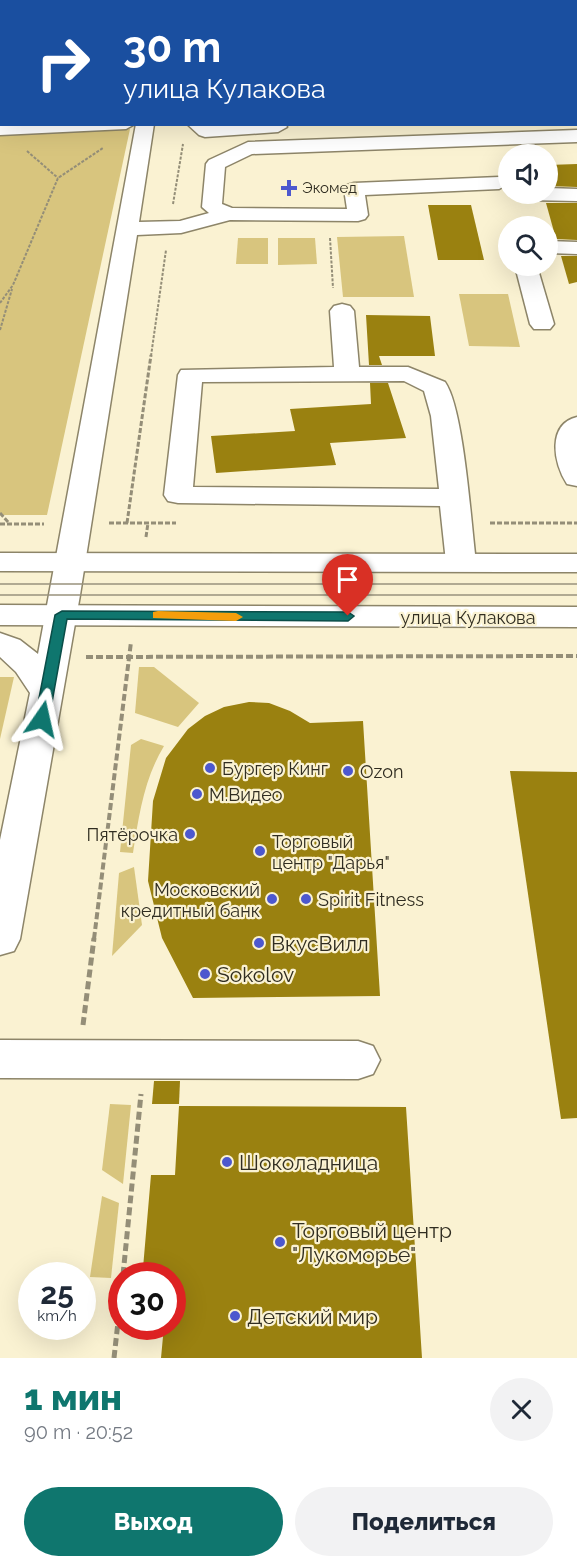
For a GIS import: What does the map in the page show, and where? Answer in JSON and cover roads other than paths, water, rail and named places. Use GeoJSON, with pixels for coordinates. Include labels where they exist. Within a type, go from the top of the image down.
{"type":"FeatureCollection","features":[{"type":"Feature","properties":{"kind":"street"},"geometry":{"type":"LineString","coordinates":[[0,130],[84,126]]}},
{"type":"Feature","properties":{"kind":"street"},"geometry":{"type":"LineString","coordinates":[[0,939],[62,615],[145,126]]}},
{"type":"Feature","properties":{"kind":"street"},"geometry":{"type":"LineString","coordinates":[[199,126],[205,131],[293,127]]}},
{"type":"Feature","properties":{"kind":"street"},"geometry":{"type":"LineString","coordinates":[[128,229],[170,228],[208,222],[229,214],[358,215],[354,189],[487,160],[577,136]]}},
{"type":"Feature","properties":{"kind":"street"},"geometry":{"type":"LineString","coordinates":[[229,214],[212,207],[216,165],[248,148],[487,160]]}},
{"type":"Feature","properties":{"kind":"street"},"geometry":{"type":"LineString","coordinates":[[558,195],[577,195]]}},
{"type":"Feature","properties":{"kind":"street"},"geometry":{"type":"LineString","coordinates":[[558,247],[577,248]]}},
{"type":"Feature","properties":{"kind":"street"},"geometry":{"type":"LineString","coordinates":[[529,276],[542,324]]}},
{"type":"Feature","properties":{"kind":"street"},"geometry":{"type":"LineString","coordinates":[[342,311],[347,373]]}},
{"type":"Feature","properties":{"kind":"street"},"geometry":{"type":"LineString","coordinates":[[452,498],[178,495],[190,375],[408,374],[436,387],[444,416],[461,562]]}},
{"type":"Feature","properties":{"kind":"street"},"geometry":{"type":"LineString","coordinates":[[577,425],[573,427],[568,450],[577,478]]}},
{"type":"Feature","properties":{"kind":"street"},"geometry":{"type":"LineString","coordinates":[[0,562],[577,562]]}},
{"type":"Feature","properties":{"kind":"street","name":"улица Кулакова"},"geometry":{"type":"LineString","coordinates":[[0,615],[577,617]]}},
{"type":"Feature","properties":{"kind":"street"},"geometry":{"type":"LineString","coordinates":[[0,644],[13,648],[25,658],[47,694]]}},
{"type":"Feature","properties":{"kind":"street"},"geometry":{"type":"LineString","coordinates":[[0,1059],[358,1060]]}},
{"type":"Feature","properties":{"kind":"tram line"},"geometry":{"type":"LineString","coordinates":[[0,584],[577,584]]}},
{"type":"Feature","properties":{"kind":"tram line"},"geometry":{"type":"LineString","coordinates":[[0,595],[577,595]]}},
{"type":"Feature","properties":{"kind":"place","name":"Экомед"},"geometry":{"type":"Point","coordinates":[289,188]}},
{"type":"Feature","properties":{"kind":"place","name":"Бургер Кинг"},"geometry":{"type":"Point","coordinates":[210,768]}},
{"type":"Feature","properties":{"kind":"place","name":"Ozon"},"geometry":{"type":"Point","coordinates":[348,771]}},
{"type":"Feature","properties":{"kind":"place","name":"М.Видео"},"geometry":{"type":"Point","coordinates":[197,794]}},
{"type":"Feature","properties":{"kind":"place","name":"Пятёрочка"},"geometry":{"type":"Point","coordinates":[190,834]}},
{"type":"Feature","properties":{"kind":"place","name":"Торговый центр \"Дарья\""},"geometry":{"type":"Point","coordinates":[260,851]}},
{"type":"Feature","properties":{"kind":"place","name":"Московский кредитный банк"},"geometry":{"type":"Point","coordinates":[272,899]}},
{"type":"Feature","properties":{"kind":"place","name":"Spirit Fitness"},"geometry":{"type":"Point","coordinates":[306,899]}},
{"type":"Feature","properties":{"kind":"place","name":"ВкусВилл"},"geometry":{"type":"Point","coordinates":[259,943]}},
{"type":"Feature","properties":{"kind":"place","name":"Sokolov"},"geometry":{"type":"Point","coordinates":[205,974]}},
{"type":"Feature","properties":{"kind":"place","name":"Шоколадница"},"geometry":{"type":"Point","coordinates":[227,1162]}},
{"type":"Feature","properties":{"kind":"place","name":"Торговый центр \"Лукоморье\""},"geometry":{"type":"Point","coordinates":[280,1242]}},
{"type":"Feature","properties":{"kind":"place","name":"Детский мир"},"geometry":{"type":"Point","coordinates":[235,1316]}}]}
